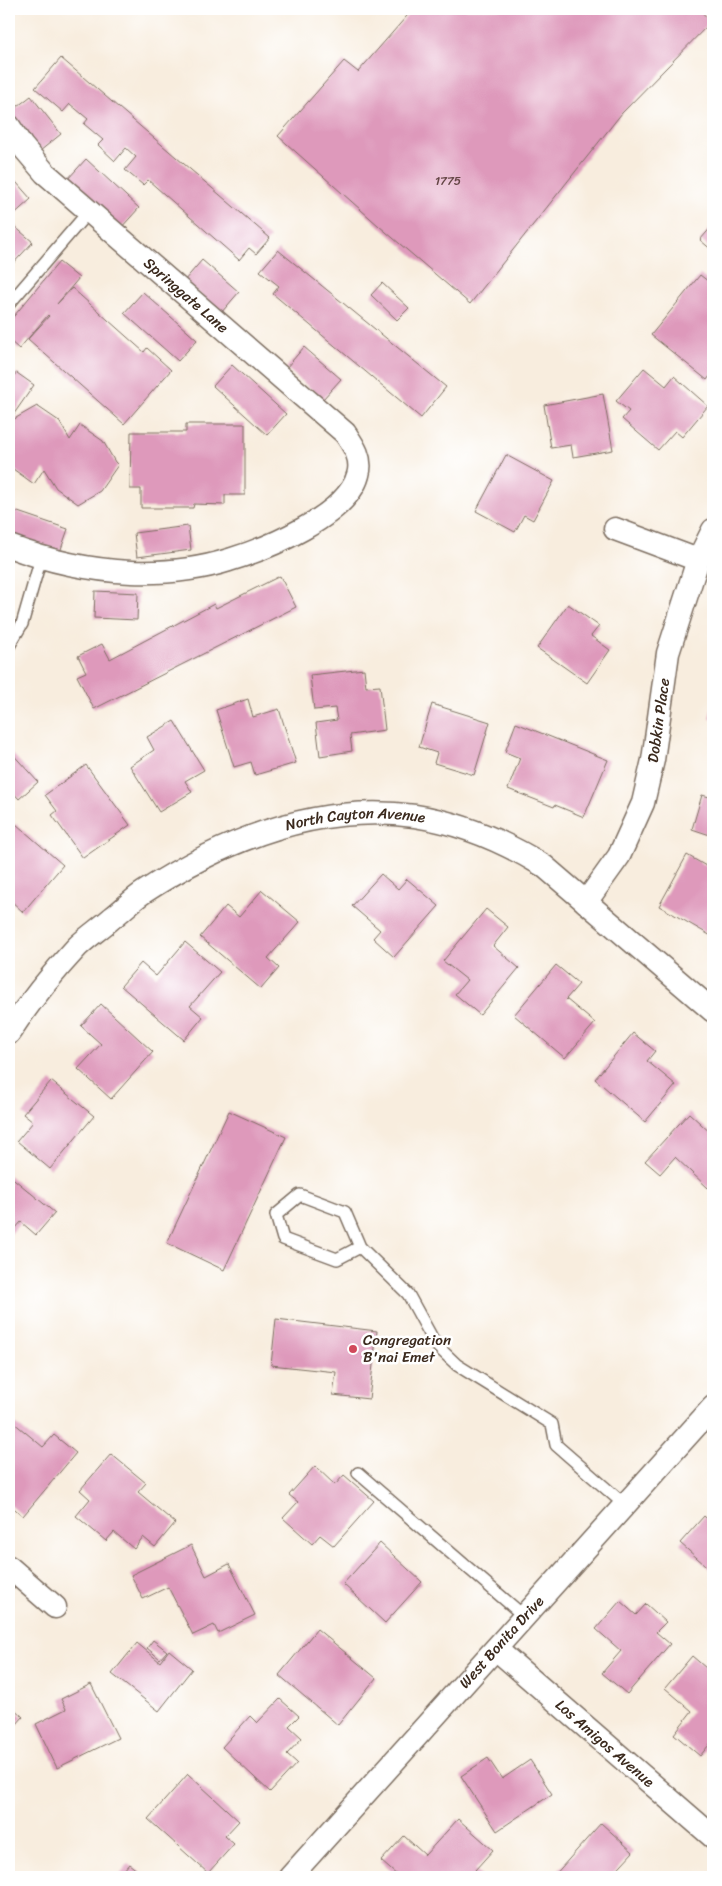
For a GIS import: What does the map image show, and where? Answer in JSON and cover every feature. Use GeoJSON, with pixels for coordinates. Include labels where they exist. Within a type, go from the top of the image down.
{"type":"FeatureCollection","features":[{"type":"Feature","properties":{"kind":"street","name":"Springgate Lane"},"geometry":{"type":"LineString","coordinates":[[9,126],[22,146],[45,173],[345,433],[357,451],[359,466],[358,475],[346,498],[314,522],[276,543],[228,561],[182,570],[132,572],[81,567],[40,558]]}},
{"type":"Feature","properties":{"kind":"street"},"geometry":{"type":"LineString","coordinates":[[614,529],[698,560]]}},
{"type":"Feature","properties":{"kind":"street","name":"Dobkin Place"},"geometry":{"type":"LineString","coordinates":[[586,902],[619,856],[643,803],[654,760],[668,653],[698,560],[713,530]]}},
{"type":"Feature","properties":{"kind":"street"},"geometry":{"type":"LineString","coordinates":[[9,546],[40,558]]}},
{"type":"Feature","properties":{"kind":"street","name":"North Cayton Avenue"},"geometry":{"type":"LineString","coordinates":[[9,1033],[30,1001],[78,946],[143,893],[211,853],[264,831],[314,818],[364,813],[415,816],[466,828],[514,848],[544,866],[713,1011]]}},
{"type":"Feature","properties":{"kind":"street","name":"West Bonita Drive"},"geometry":{"type":"LineString","coordinates":[[290,1877],[713,1407]]}},
{"type":"Feature","properties":{"kind":"street"},"geometry":{"type":"LineString","coordinates":[[9,1567],[55,1607]]}},
{"type":"Feature","properties":{"kind":"street","name":"Los Amigos Avenue"},"geometry":{"type":"LineString","coordinates":[[496,1649],[713,1837]]}},
{"type":"Feature","properties":{"kind":"lane"},"geometry":{"type":"LineString","coordinates":[[9,304],[89,211]]}},
{"type":"Feature","properties":{"kind":"lane"},"geometry":{"type":"LineString","coordinates":[[9,646],[22,624],[40,558]]}},
{"type":"Feature","properties":{"kind":"lane"},"geometry":{"type":"LineString","coordinates":[[360,1247],[337,1259],[283,1239],[276,1215],[300,1196],[345,1212],[360,1247],[408,1294],[436,1344],[457,1365],[552,1424],[556,1445],[625,1505]]}},
{"type":"Feature","properties":{"kind":"lane"},"geometry":{"type":"LineString","coordinates":[[358,1473],[525,1617]]}},
{"type":"Feature","properties":{"kind":"building"},"geometry":{"type":"Polygon","coordinates":[[[413,9],[699,9],[711,22],[622,113],[470,304],[278,136],[344,61],[358,72],[413,9]]]}},
{"type":"Feature","properties":{"kind":"building"},"geometry":{"type":"Polygon","coordinates":[[[61,58],[270,238],[256,254],[249,248],[239,260],[148,180],[143,185],[125,170],[136,157],[126,148],[115,161],[98,145],[103,140],[84,124],[88,119],[70,104],[63,112],[35,88],[61,58]]]}},
{"type":"Feature","properties":{"kind":"building"},"geometry":{"type":"Polygon","coordinates":[[[31,96],[61,134],[40,151],[9,113],[31,96]]]}},
{"type":"Feature","properties":{"kind":"building"},"geometry":{"type":"Polygon","coordinates":[[[86,159],[139,208],[120,229],[67,180],[86,159]]]}},
{"type":"Feature","properties":{"kind":"building"},"geometry":{"type":"Polygon","coordinates":[[[9,174],[31,199],[10,218],[9,217],[9,174]]]}},
{"type":"Feature","properties":{"kind":"building"},"geometry":{"type":"Polygon","coordinates":[[[713,225],[713,251],[700,240],[713,225]]]}},
{"type":"Feature","properties":{"kind":"building"},"geometry":{"type":"Polygon","coordinates":[[[14,226],[33,242],[9,268],[9,232],[14,226]]]}},
{"type":"Feature","properties":{"kind":"building"},"geometry":{"type":"Polygon","coordinates":[[[278,250],[446,387],[421,418],[273,294],[279,286],[260,271],[278,250]]]}},
{"type":"Feature","properties":{"kind":"building"},"geometry":{"type":"Polygon","coordinates":[[[202,260],[239,292],[221,313],[184,281],[202,260]]]}},
{"type":"Feature","properties":{"kind":"building"},"geometry":{"type":"Polygon","coordinates":[[[59,262],[79,278],[57,304],[72,288],[144,352],[147,348],[171,370],[124,424],[28,339],[48,315],[19,349],[9,340],[9,322],[59,262]]]}},
{"type":"Feature","properties":{"kind":"building"},"geometry":{"type":"Polygon","coordinates":[[[700,275],[713,285],[713,372],[707,380],[651,335],[700,275]]]}},
{"type":"Feature","properties":{"kind":"building"},"geometry":{"type":"Polygon","coordinates":[[[382,283],[409,308],[397,320],[371,295],[382,283]]]}},
{"type":"Feature","properties":{"kind":"building"},"geometry":{"type":"Polygon","coordinates":[[[143,292],[197,340],[178,361],[124,313],[143,292]]]}},
{"type":"Feature","properties":{"kind":"building"},"geometry":{"type":"Polygon","coordinates":[[[304,347],[341,379],[323,399],[286,368],[304,347]]]}},
{"type":"Feature","properties":{"kind":"building"},"geometry":{"type":"Polygon","coordinates":[[[232,365],[286,414],[267,435],[213,386],[232,365]]]}},
{"type":"Feature","properties":{"kind":"building"},"geometry":{"type":"Polygon","coordinates":[[[644,368],[666,386],[674,376],[708,406],[682,437],[675,431],[658,450],[622,419],[629,411],[616,401],[644,368]]]}},
{"type":"Feature","properties":{"kind":"building"},"geometry":{"type":"Polygon","coordinates":[[[17,373],[34,385],[9,421],[9,378],[17,373]]]}},
{"type":"Feature","properties":{"kind":"building"},"geometry":{"type":"Polygon","coordinates":[[[603,394],[613,450],[573,457],[571,445],[551,448],[544,405],[603,394]]]}},
{"type":"Feature","properties":{"kind":"building"},"geometry":{"type":"Polygon","coordinates":[[[37,406],[59,421],[70,440],[80,425],[103,441],[118,465],[100,491],[78,504],[56,488],[44,469],[34,484],[13,469],[9,462],[9,422],[37,406]]]}},
{"type":"Feature","properties":{"kind":"building"},"geometry":{"type":"Polygon","coordinates":[[[186,424],[245,424],[245,495],[225,495],[225,505],[194,504],[193,508],[141,508],[141,489],[130,489],[131,432],[186,432],[186,424]]]}},
{"type":"Feature","properties":{"kind":"building"},"geometry":{"type":"Polygon","coordinates":[[[506,455],[554,481],[533,520],[524,515],[515,532],[476,511],[506,455]]]}},
{"type":"Feature","properties":{"kind":"building"},"geometry":{"type":"Polygon","coordinates":[[[9,509],[68,529],[60,552],[9,534],[9,509]]]}},
{"type":"Feature","properties":{"kind":"building"},"geometry":{"type":"Polygon","coordinates":[[[188,526],[191,550],[137,557],[134,533],[188,526]]]}},
{"type":"Feature","properties":{"kind":"building"},"geometry":{"type":"Polygon","coordinates":[[[280,576],[296,607],[94,709],[77,676],[86,672],[78,656],[102,644],[110,659],[214,604],[216,608],[280,576]]]}},
{"type":"Feature","properties":{"kind":"building"},"geometry":{"type":"Polygon","coordinates":[[[95,591],[138,593],[137,620],[94,618],[95,591]]]}},
{"type":"Feature","properties":{"kind":"building"},"geometry":{"type":"Polygon","coordinates":[[[568,604],[599,626],[591,636],[610,650],[587,683],[537,648],[568,604]]]}},
{"type":"Feature","properties":{"kind":"building"},"geometry":{"type":"Polygon","coordinates":[[[364,669],[366,687],[380,686],[385,730],[350,735],[352,751],[320,756],[316,723],[337,720],[335,708],[314,710],[310,675],[364,669]]]}},
{"type":"Feature","properties":{"kind":"building"},"geometry":{"type":"Polygon","coordinates":[[[248,699],[253,717],[279,709],[296,763],[255,775],[251,762],[234,767],[216,710],[248,699]]]}},
{"type":"Feature","properties":{"kind":"building"},"geometry":{"type":"Polygon","coordinates":[[[432,704],[490,722],[474,775],[434,763],[437,753],[419,747],[432,704]]]}},
{"type":"Feature","properties":{"kind":"building"},"geometry":{"type":"Polygon","coordinates":[[[713,704],[713,719],[709,718],[713,704]]]}},
{"type":"Feature","properties":{"kind":"building"},"geometry":{"type":"Polygon","coordinates":[[[174,721],[204,770],[185,781],[192,792],[159,812],[130,766],[154,750],[147,737],[174,721]]]}},
{"type":"Feature","properties":{"kind":"building"},"geometry":{"type":"Polygon","coordinates":[[[516,723],[608,760],[584,817],[508,789],[520,758],[505,752],[516,723]]]}},
{"type":"Feature","properties":{"kind":"building"},"geometry":{"type":"Polygon","coordinates":[[[9,750],[38,782],[19,799],[9,788],[9,750]]]}},
{"type":"Feature","properties":{"kind":"building"},"geometry":{"type":"Polygon","coordinates":[[[86,765],[130,825],[83,858],[52,815],[57,811],[45,795],[86,765]]]}},
{"type":"Feature","properties":{"kind":"building"},"geometry":{"type":"Polygon","coordinates":[[[702,795],[713,798],[713,836],[692,829],[702,795]]]}},
{"type":"Feature","properties":{"kind":"building"},"geometry":{"type":"Polygon","coordinates":[[[16,824],[63,865],[23,912],[9,899],[9,832],[16,824]]]}},
{"type":"Feature","properties":{"kind":"building"},"geometry":{"type":"Polygon","coordinates":[[[687,855],[713,870],[713,937],[659,906],[687,855]]]}},
{"type":"Feature","properties":{"kind":"building"},"geometry":{"type":"Polygon","coordinates":[[[381,874],[398,889],[407,879],[439,906],[394,957],[373,938],[380,930],[352,906],[381,874]]]}},
{"type":"Feature","properties":{"kind":"building"},"geometry":{"type":"Polygon","coordinates":[[[262,890],[300,922],[268,958],[279,968],[261,989],[200,937],[226,906],[239,917],[262,890]]]}},
{"type":"Feature","properties":{"kind":"building"},"geometry":{"type":"Polygon","coordinates":[[[486,909],[508,927],[493,946],[519,968],[480,1015],[455,994],[467,980],[443,961],[486,909]]]}},
{"type":"Feature","properties":{"kind":"building"},"geometry":{"type":"Polygon","coordinates":[[[185,942],[220,972],[190,1006],[203,1017],[184,1040],[121,986],[141,963],[156,976],[185,942]]]}},
{"type":"Feature","properties":{"kind":"building"},"geometry":{"type":"Polygon","coordinates":[[[556,965],[579,984],[566,999],[595,1023],[565,1058],[514,1015],[556,965]]]}},
{"type":"Feature","properties":{"kind":"building"},"geometry":{"type":"Polygon","coordinates":[[[101,1004],[153,1052],[111,1099],[78,1069],[101,1044],[81,1026],[101,1004]]]}},
{"type":"Feature","properties":{"kind":"building"},"geometry":{"type":"Polygon","coordinates":[[[633,1033],[655,1051],[647,1061],[676,1085],[645,1122],[595,1079],[633,1033]]]}},
{"type":"Feature","properties":{"kind":"building"},"geometry":{"type":"Polygon","coordinates":[[[51,1081],[94,1116],[50,1169],[17,1141],[33,1122],[23,1114],[51,1081]]]}},
{"type":"Feature","properties":{"kind":"building"},"geometry":{"type":"Polygon","coordinates":[[[229,1111],[286,1137],[224,1270],[167,1243],[229,1111]]]}},
{"type":"Feature","properties":{"kind":"building"},"geometry":{"type":"Polygon","coordinates":[[[689,1113],[713,1135],[713,1182],[708,1188],[675,1157],[660,1174],[645,1161],[689,1113]]]}},
{"type":"Feature","properties":{"kind":"building"},"geometry":{"type":"Polygon","coordinates":[[[9,1175],[55,1213],[36,1235],[21,1222],[9,1236],[9,1175]]]}},
{"type":"Feature","properties":{"kind":"building"},"geometry":{"type":"Polygon","coordinates":[[[276,1319],[377,1331],[369,1399],[333,1395],[336,1372],[271,1365],[276,1319]]]}},
{"type":"Feature","properties":{"kind":"building"},"geometry":{"type":"Polygon","coordinates":[[[13,1422],[43,1447],[54,1435],[76,1453],[23,1516],[9,1504],[9,1427],[13,1422]]]}},
{"type":"Feature","properties":{"kind":"building"},"geometry":{"type":"Polygon","coordinates":[[[111,1454],[146,1483],[138,1492],[175,1523],[155,1547],[143,1537],[134,1549],[114,1532],[106,1541],[76,1516],[90,1499],[80,1490],[111,1454]]]}},
{"type":"Feature","properties":{"kind":"building"},"geometry":{"type":"Polygon","coordinates":[[[315,1466],[335,1485],[344,1475],[374,1501],[334,1546],[320,1535],[312,1544],[283,1518],[298,1502],[289,1495],[315,1466]]]}},
{"type":"Feature","properties":{"kind":"building"},"geometry":{"type":"Polygon","coordinates":[[[704,1516],[713,1524],[713,1572],[680,1543],[704,1516]]]}},
{"type":"Feature","properties":{"kind":"building"},"geometry":{"type":"Polygon","coordinates":[[[380,1543],[422,1582],[385,1623],[343,1584],[380,1543]]]}},
{"type":"Feature","properties":{"kind":"building"},"geometry":{"type":"Polygon","coordinates":[[[191,1545],[206,1576],[229,1564],[255,1615],[218,1633],[214,1625],[193,1635],[168,1587],[143,1599],[131,1575],[191,1545]]]}},
{"type":"Feature","properties":{"kind":"building"},"geometry":{"type":"Polygon","coordinates":[[[620,1601],[636,1615],[646,1604],[666,1622],[656,1632],[670,1644],[627,1694],[602,1673],[621,1651],[596,1629],[620,1601]]]}},
{"type":"Feature","properties":{"kind":"building"},"geometry":{"type":"Polygon","coordinates":[[[317,1629],[376,1678],[338,1725],[279,1675],[317,1629]]]}},
{"type":"Feature","properties":{"kind":"building"},"geometry":{"type":"Polygon","coordinates":[[[153,1640],[167,1651],[160,1659],[147,1648],[153,1640]]]}},
{"type":"Feature","properties":{"kind":"building"},"geometry":{"type":"Polygon","coordinates":[[[137,1643],[160,1662],[169,1650],[192,1669],[159,1711],[112,1674],[137,1643]]]}},
{"type":"Feature","properties":{"kind":"building"},"geometry":{"type":"Polygon","coordinates":[[[692,1656],[713,1674],[713,1740],[700,1756],[674,1734],[692,1711],[665,1688],[692,1656]]]}},
{"type":"Feature","properties":{"kind":"building"},"geometry":{"type":"Polygon","coordinates":[[[91,1684],[118,1738],[57,1768],[36,1724],[66,1709],[61,1699],[91,1684]]]}},
{"type":"Feature","properties":{"kind":"building"},"geometry":{"type":"Polygon","coordinates":[[[280,1699],[299,1716],[289,1726],[302,1738],[287,1754],[297,1763],[270,1792],[222,1747],[250,1716],[257,1723],[280,1699]]]}},
{"type":"Feature","properties":{"kind":"building"},"geometry":{"type":"Polygon","coordinates":[[[9,1704],[23,1717],[9,1733],[9,1704]]]}},
{"type":"Feature","properties":{"kind":"building"},"geometry":{"type":"Polygon","coordinates":[[[488,1758],[502,1779],[530,1760],[552,1794],[497,1831],[461,1776],[488,1758]]]}},
{"type":"Feature","properties":{"kind":"building"},"geometry":{"type":"Polygon","coordinates":[[[188,1774],[239,1821],[225,1836],[234,1844],[208,1873],[148,1819],[188,1774]]]}},
{"type":"Feature","properties":{"kind":"building"},"geometry":{"type":"Polygon","coordinates":[[[458,1819],[493,1850],[475,1870],[482,1877],[422,1877],[418,1874],[415,1877],[399,1877],[381,1861],[404,1836],[425,1855],[458,1819]]]}},
{"type":"Feature","properties":{"kind":"building"},"geometry":{"type":"Polygon","coordinates":[[[601,1823],[633,1852],[610,1877],[553,1877],[601,1823]]]}},
{"type":"Feature","properties":{"kind":"building"},"geometry":{"type":"Polygon","coordinates":[[[129,1864],[146,1877],[118,1877],[129,1864]]]}},
{"type":"Feature","properties":{"kind":"place","name":"Congregation B'nai Emet"},"geometry":{"type":"Point","coordinates":[353,1349]}}]}
